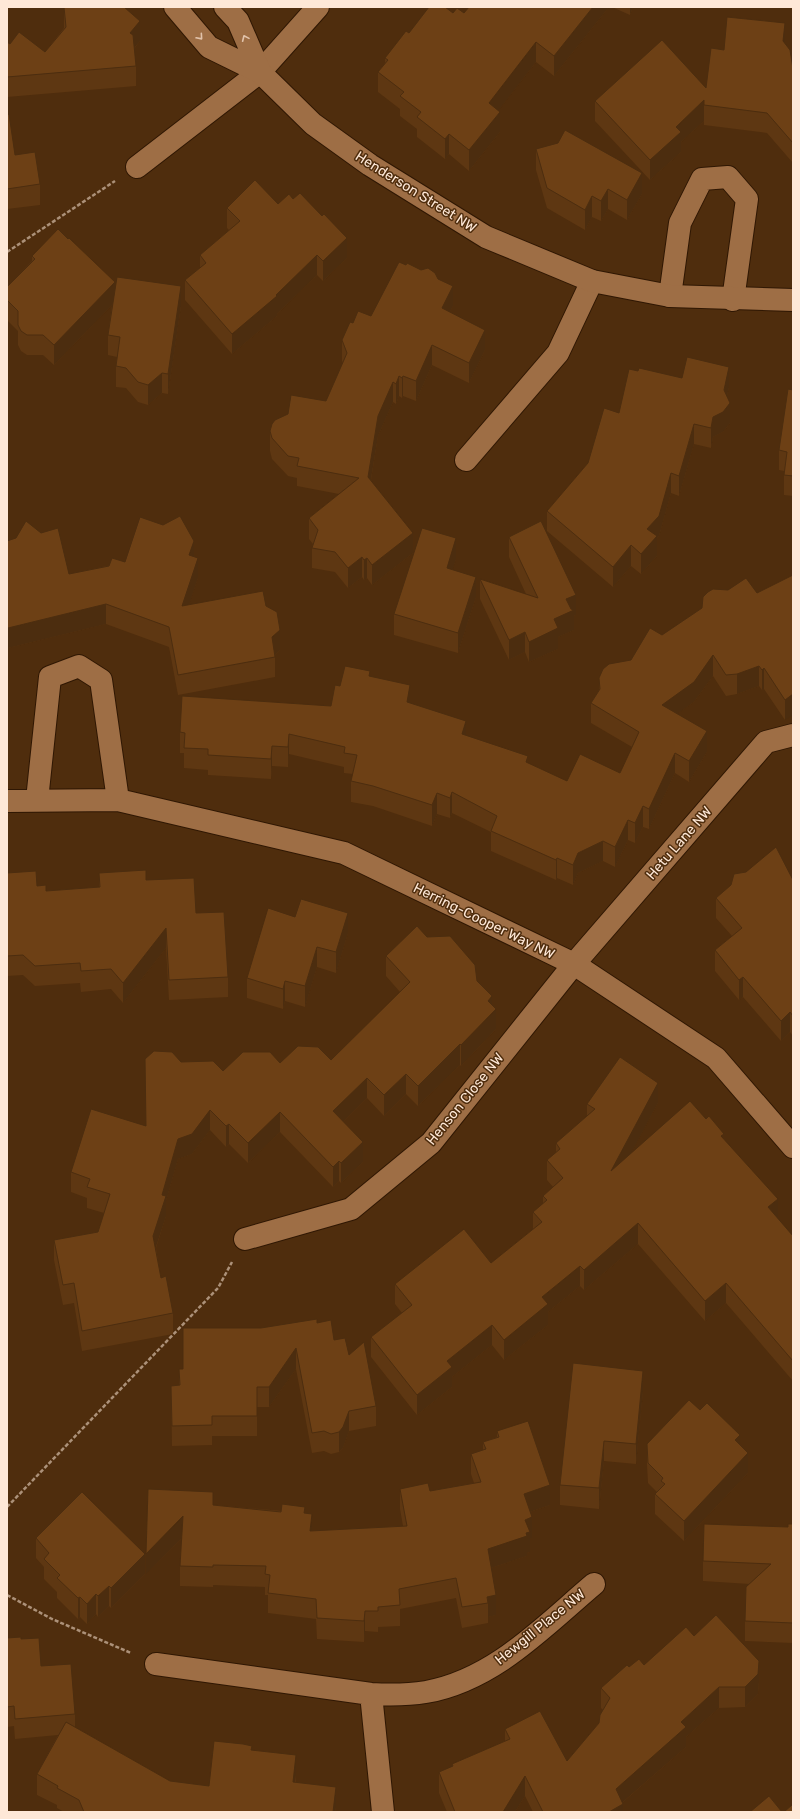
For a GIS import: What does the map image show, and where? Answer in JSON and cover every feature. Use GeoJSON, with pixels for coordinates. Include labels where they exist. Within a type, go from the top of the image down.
{"type":"FeatureCollection","features":[{"type":"Feature","properties":{"kind":"street","name":"Henderson Street NW"},"geometry":{"type":"LineString","coordinates":[[175,7],[209,47],[260,72],[313,124],[370,165],[486,237],[592,281],[670,296],[733,300],[793,300]]}},
{"type":"Feature","properties":{"kind":"street","name":"Henderson Street NW"},"geometry":{"type":"LineString","coordinates":[[225,7],[238,21],[260,72]]}},
{"type":"Feature","properties":{"kind":"street"},"geometry":{"type":"LineString","coordinates":[[137,167],[260,72],[318,7]]}},
{"type":"Feature","properties":{"kind":"street"},"geometry":{"type":"LineString","coordinates":[[670,296],[680,223],[698,185],[702,179],[728,177],[747,199],[733,300]]}},
{"type":"Feature","properties":{"kind":"street"},"geometry":{"type":"LineString","coordinates":[[466,460],[558,353],[592,281]]}},
{"type":"Feature","properties":{"kind":"street"},"geometry":{"type":"LineString","coordinates":[[37,800],[50,677],[79,666],[101,680],[118,800]]}},
{"type":"Feature","properties":{"kind":"street","name":"Hetu Lane NW"},"geometry":{"type":"LineString","coordinates":[[574,964],[766,742],[793,735]]}},
{"type":"Feature","properties":{"kind":"street","name":"Herring-Cooper Way NW"},"geometry":{"type":"LineString","coordinates":[[7,802],[37,800],[118,800],[344,853],[574,964],[716,1058],[793,1147]]}},
{"type":"Feature","properties":{"kind":"street","name":"Henson Close NW"},"geometry":{"type":"LineString","coordinates":[[245,1238],[352,1209],[431,1143],[574,964]]}},
{"type":"Feature","properties":{"kind":"street","name":"Hewgill Place NW"},"geometry":{"type":"LineString","coordinates":[[156,1664],[371,1694],[401,1695],[427,1692],[459,1682],[485,1671],[507,1658],[594,1584]]}},
{"type":"Feature","properties":{"kind":"street"},"geometry":{"type":"LineString","coordinates":[[371,1694],[383,1812]]}},
{"type":"Feature","properties":{"kind":"path"},"geometry":{"type":"LineString","coordinates":[[7,252],[137,167]]}},
{"type":"Feature","properties":{"kind":"path"},"geometry":{"type":"LineString","coordinates":[[7,1507],[218,1288],[245,1238]]}},
{"type":"Feature","properties":{"kind":"path"},"geometry":{"type":"LineString","coordinates":[[7,1595],[52,1619],[156,1664]]}},
{"type":"Feature","properties":{"kind":"building"},"geometry":{"type":"Polygon","coordinates":[[[64,7],[124,7],[140,21],[130,33],[133,35],[136,66],[7,77],[7,42],[10,44],[19,32],[45,52],[66,27],[64,7]]]}},
{"type":"Feature","properties":{"kind":"building"},"geometry":{"type":"Polygon","coordinates":[[[429,7],[445,7],[453,13],[457,8],[464,13],[469,7],[593,7],[554,56],[536,42],[489,103],[500,112],[469,150],[449,134],[445,139],[417,117],[421,112],[400,96],[404,92],[378,72],[388,60],[385,58],[406,31],[409,33],[429,7]]]}},
{"type":"Feature","properties":{"kind":"building"},"geometry":{"type":"Polygon","coordinates":[[[727,17],[785,23],[783,41],[790,50],[793,69],[793,143],[767,113],[704,105],[704,100],[676,127],[681,132],[650,160],[595,101],[662,40],[706,88],[711,48],[724,50],[727,17]]]}},
{"type":"Feature","properties":{"kind":"building"},"geometry":{"type":"Polygon","coordinates":[[[9,114],[15,155],[35,152],[40,184],[7,189],[7,115],[9,114]]]}},
{"type":"Feature","properties":{"kind":"building"},"geometry":{"type":"Polygon","coordinates":[[[565,130],[642,173],[627,200],[608,189],[601,201],[592,196],[585,210],[547,188],[536,149],[558,143],[565,130]]]}},
{"type":"Feature","properties":{"kind":"building"},"geometry":{"type":"Polygon","coordinates":[[[255,180],[278,204],[289,194],[293,199],[300,193],[322,216],[324,214],[347,238],[323,261],[317,255],[276,295],[277,296],[232,334],[185,280],[206,263],[200,255],[240,221],[227,208],[255,180]]]}},
{"type":"Feature","properties":{"kind":"building"},"geometry":{"type":"Polygon","coordinates":[[[58,229],[115,282],[54,345],[43,335],[27,335],[21,331],[18,325],[18,311],[7,300],[7,287],[35,259],[32,256],[58,229]]]}},
{"type":"Feature","properties":{"kind":"building"},"geometry":{"type":"Polygon","coordinates":[[[399,262],[406,265],[407,263],[421,270],[428,268],[435,273],[438,279],[453,286],[442,308],[485,330],[469,363],[432,345],[416,381],[399,376],[396,384],[393,382],[378,416],[368,477],[413,533],[372,565],[367,558],[364,560],[362,557],[348,568],[335,552],[312,548],[318,530],[309,518],[359,478],[297,466],[299,458],[288,456],[272,438],[270,431],[275,420],[288,414],[291,395],[326,401],[347,353],[342,340],[350,322],[353,323],[358,311],[371,316],[399,262]]]}},
{"type":"Feature","properties":{"kind":"building"},"geometry":{"type":"Polygon","coordinates":[[[117,277],[181,286],[168,374],[162,373],[148,385],[138,382],[126,368],[116,366],[120,337],[108,335],[117,277]]]}},
{"type":"Feature","properties":{"kind":"building"},"geometry":{"type":"Polygon","coordinates":[[[687,357],[729,367],[724,390],[730,403],[723,412],[713,417],[711,428],[694,424],[679,476],[671,473],[659,516],[647,529],[657,536],[641,554],[631,545],[613,567],[547,511],[588,463],[604,408],[619,413],[629,369],[638,371],[639,368],[682,378],[687,357]]]}},
{"type":"Feature","properties":{"kind":"building"},"geometry":{"type":"Polygon","coordinates":[[[788,389],[793,390],[793,476],[784,475],[787,452],[779,450],[788,389]]]}},
{"type":"Feature","properties":{"kind":"building"},"geometry":{"type":"Polygon","coordinates":[[[180,516],[194,541],[189,555],[198,558],[182,606],[263,591],[266,606],[277,612],[280,630],[272,637],[275,657],[178,675],[169,627],[106,604],[8,628],[7,631],[7,541],[16,538],[26,521],[41,533],[58,528],[69,574],[109,566],[112,558],[125,562],[140,517],[163,525],[180,516]]]}},
{"type":"Feature","properties":{"kind":"building"},"geometry":{"type":"Polygon","coordinates":[[[541,521],[576,595],[566,599],[571,609],[574,610],[554,619],[558,628],[529,642],[525,632],[509,640],[480,579],[538,598],[509,537],[541,521]]]}},
{"type":"Feature","properties":{"kind":"building"},"geometry":{"type":"Polygon","coordinates":[[[422,528],[456,538],[447,568],[476,577],[458,633],[394,614],[422,528]]]}},
{"type":"Feature","properties":{"kind":"building"},"geometry":{"type":"Polygon","coordinates":[[[793,575],[793,694],[785,700],[764,668],[762,670],[759,666],[737,674],[726,675],[713,655],[694,682],[662,705],[707,731],[689,761],[675,753],[649,809],[643,806],[635,823],[628,820],[615,847],[603,841],[578,853],[573,865],[557,858],[556,860],[491,831],[497,816],[452,792],[450,798],[437,793],[432,805],[373,786],[351,781],[357,755],[344,753],[345,747],[289,734],[288,747],[272,746],[271,759],[208,755],[208,749],[184,748],[185,733],[180,732],[182,696],[331,706],[335,685],[340,686],[345,666],[370,671],[369,676],[410,685],[407,702],[466,721],[462,734],[528,756],[526,762],[567,781],[580,754],[620,773],[639,732],[591,703],[600,689],[599,678],[603,669],[609,664],[631,660],[650,628],[662,635],[702,608],[703,597],[713,589],[728,590],[746,578],[757,593],[793,575]]]}},
{"type":"Feature","properties":{"kind":"building"},"geometry":{"type":"Polygon","coordinates":[[[776,847],[793,880],[793,1016],[790,1012],[781,1021],[743,977],[739,980],[715,950],[742,928],[716,898],[731,885],[734,874],[746,872],[776,847]]]}},
{"type":"Feature","properties":{"kind":"building"},"geometry":{"type":"Polygon","coordinates":[[[146,870],[146,880],[194,878],[196,913],[224,912],[228,977],[169,980],[166,928],[123,983],[111,969],[81,971],[80,963],[35,966],[23,955],[7,956],[7,873],[36,871],[37,886],[46,885],[46,891],[100,887],[99,873],[146,870]]]}},
{"type":"Feature","properties":{"kind":"building"},"geometry":{"type":"Polygon","coordinates":[[[301,899],[348,913],[336,952],[317,947],[305,986],[285,981],[283,989],[247,978],[268,908],[295,917],[301,899]]]}},
{"type":"Feature","properties":{"kind":"building"},"geometry":{"type":"Polygon","coordinates":[[[417,926],[427,937],[450,936],[475,965],[477,981],[492,996],[488,1001],[496,1009],[418,1086],[406,1074],[384,1095],[367,1078],[333,1111],[363,1142],[341,1163],[339,1161],[333,1167],[280,1112],[248,1143],[229,1124],[226,1126],[210,1110],[192,1134],[178,1139],[162,1195],[166,1196],[153,1236],[161,1278],[166,1276],[173,1313],[82,1331],[74,1283],[63,1285],[54,1240],[98,1232],[110,1194],[87,1187],[90,1179],[71,1172],[91,1109],[146,1126],[145,1059],[154,1051],[172,1052],[181,1062],[213,1061],[223,1071],[243,1052],[270,1052],[280,1063],[298,1046],[318,1047],[331,1060],[410,982],[386,956],[417,926]]]}},
{"type":"Feature","properties":{"kind":"building"},"geometry":{"type":"Polygon","coordinates":[[[620,1057],[658,1083],[611,1171],[690,1101],[706,1119],[709,1116],[724,1134],[721,1136],[778,1199],[768,1207],[793,1236],[793,1361],[726,1283],[705,1301],[638,1223],[584,1270],[580,1266],[542,1297],[548,1304],[504,1340],[492,1325],[447,1361],[452,1367],[417,1395],[371,1337],[412,1305],[395,1284],[464,1229],[491,1263],[542,1222],[533,1212],[547,1200],[543,1196],[563,1178],[547,1160],[560,1149],[556,1143],[595,1109],[587,1104],[620,1057]]]}},
{"type":"Feature","properties":{"kind":"building"},"geometry":{"type":"Polygon","coordinates":[[[317,1319],[317,1323],[331,1320],[334,1340],[345,1338],[349,1355],[364,1342],[376,1406],[349,1411],[343,1427],[339,1432],[331,1434],[324,1431],[312,1433],[296,1348],[269,1387],[257,1387],[257,1416],[212,1416],[212,1425],[172,1426],[171,1386],[180,1385],[179,1369],[183,1369],[183,1328],[261,1328],[317,1319]]]}},
{"type":"Feature","properties":{"kind":"building"},"geometry":{"type":"Polygon","coordinates":[[[573,1363],[643,1371],[636,1444],[604,1441],[599,1488],[560,1485],[573,1363]]]}},
{"type":"Feature","properties":{"kind":"building"},"geometry":{"type":"Polygon","coordinates":[[[689,1400],[700,1410],[707,1403],[740,1435],[735,1440],[748,1453],[684,1521],[655,1494],[665,1484],[661,1481],[663,1478],[648,1463],[647,1444],[689,1400]]]}},
{"type":"Feature","properties":{"kind":"building"},"geometry":{"type":"Polygon","coordinates":[[[528,1421],[550,1485],[524,1494],[532,1517],[525,1520],[530,1532],[526,1533],[527,1536],[488,1549],[496,1595],[487,1597],[488,1603],[462,1607],[456,1578],[399,1589],[400,1605],[378,1607],[378,1611],[365,1611],[364,1621],[317,1618],[316,1599],[268,1593],[270,1575],[265,1574],[266,1566],[180,1566],[183,1516],[146,1554],[148,1489],[213,1492],[213,1505],[281,1512],[282,1504],[305,1507],[304,1513],[312,1514],[310,1531],[407,1526],[400,1489],[428,1483],[430,1491],[481,1482],[471,1454],[486,1449],[483,1442],[499,1437],[497,1431],[528,1421]]]}},
{"type":"Feature","properties":{"kind":"building"},"geometry":{"type":"Polygon","coordinates":[[[82,1492],[145,1554],[111,1588],[109,1586],[98,1596],[96,1594],[87,1604],[80,1597],[78,1598],[57,1578],[60,1575],[44,1559],[49,1553],[36,1538],[82,1492]]]}},
{"type":"Feature","properties":{"kind":"building"},"geometry":{"type":"Polygon","coordinates":[[[704,1524],[788,1527],[788,1524],[793,1524],[793,1623],[745,1621],[746,1587],[771,1564],[703,1561],[704,1524]]]}},
{"type":"Feature","properties":{"kind":"building"},"geometry":{"type":"Polygon","coordinates":[[[716,1615],[759,1661],[758,1674],[745,1687],[719,1687],[681,1722],[686,1727],[616,1789],[623,1804],[609,1812],[543,1812],[525,1776],[503,1812],[455,1812],[439,1772],[453,1766],[452,1764],[510,1739],[505,1729],[540,1711],[567,1761],[599,1723],[600,1715],[610,1698],[601,1688],[627,1665],[629,1667],[639,1659],[644,1665],[686,1627],[694,1636],[716,1615]]]}},
{"type":"Feature","properties":{"kind":"building"},"geometry":{"type":"Polygon","coordinates":[[[21,1637],[21,1639],[39,1638],[41,1666],[71,1664],[75,1714],[15,1719],[14,1706],[7,1707],[7,1638],[21,1637]]]}},
{"type":"Feature","properties":{"kind":"building"},"geometry":{"type":"Polygon","coordinates":[[[66,1722],[170,1781],[209,1786],[214,1741],[252,1746],[251,1750],[296,1755],[293,1782],[336,1787],[333,1812],[84,1812],[79,1800],[57,1788],[58,1786],[37,1774],[66,1722]]]}},
{"type":"Feature","properties":{"kind":"building"},"geometry":{"type":"Polygon","coordinates":[[[769,1796],[782,1812],[750,1812],[769,1796]]]}},
{"type":"Feature","properties":{"kind":"building"},"geometry":{"type":"Polygon","coordinates":[[[793,1804],[793,1812],[784,1812],[793,1804]]]}}]}
